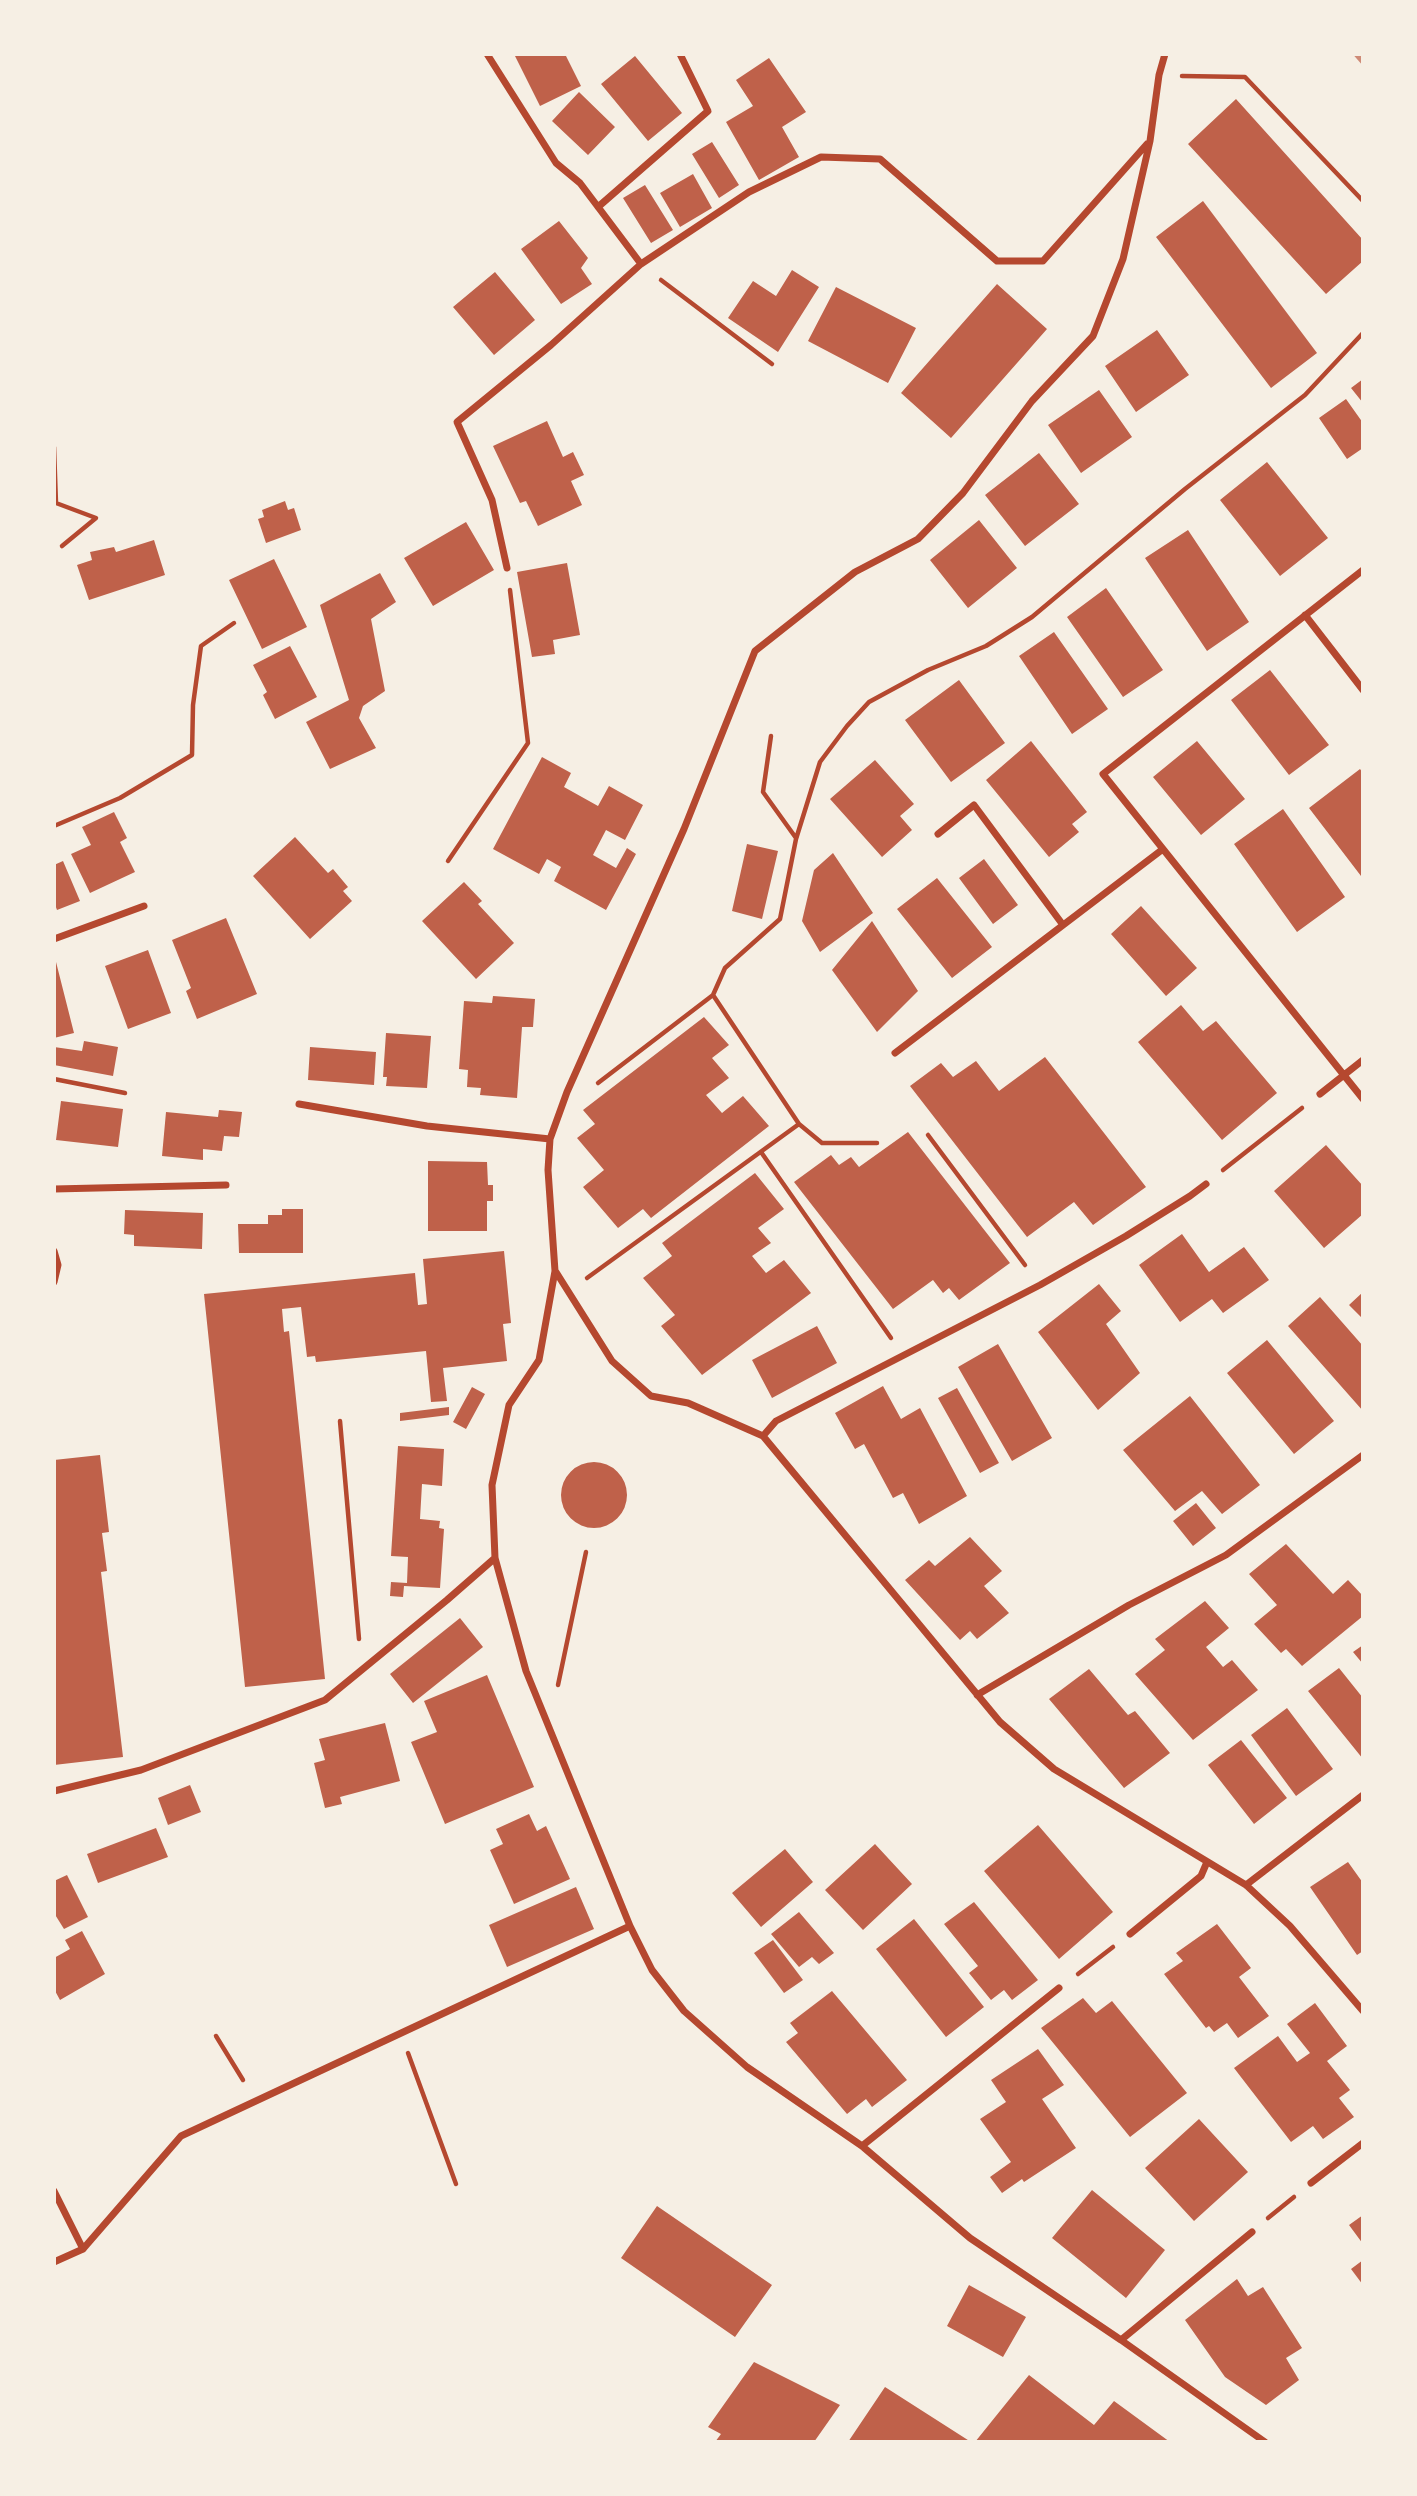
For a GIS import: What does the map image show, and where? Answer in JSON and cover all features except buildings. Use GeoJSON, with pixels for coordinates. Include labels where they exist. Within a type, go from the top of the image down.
{"type":"FeatureCollection","features":[{"type":"Feature","properties":{"kind":"street"},"geometry":{"type":"LineString","coordinates":[[487,54],[556,163],[580,183],[641,264]]}},
{"type":"Feature","properties":{"kind":"street"},"geometry":{"type":"LineString","coordinates":[[598,207],[708,110],[680,54]]}},
{"type":"Feature","properties":{"kind":"street"},"geometry":{"type":"LineString","coordinates":[[1165,54],[1159,75],[1150,141],[1123,259],[1093,337],[1032,401],[963,493],[918,539],[855,572],[755,651],[684,829],[567,1092],[550,1139],[548,1170],[555,1271],[539,1360],[509,1405],[492,1485],[495,1558],[526,1671],[630,1926],[652,1970],[684,2011],[747,2067],[862,2146],[970,2238],[1265,2442]]}},
{"type":"Feature","properties":{"kind":"street"},"geometry":{"type":"LineString","coordinates":[[507,568],[492,500],[457,422],[551,345],[641,264],[749,192],[821,157],[880,159],[997,261],[1043,261],[1150,141]]}},
{"type":"Feature","properties":{"kind":"street"},"geometry":{"type":"LineString","coordinates":[[1363,570],[1103,774],[1363,1099]]}},
{"type":"Feature","properties":{"kind":"street"},"geometry":{"type":"LineString","coordinates":[[1305,615],[1363,690]]}},
{"type":"Feature","properties":{"kind":"street"},"geometry":{"type":"LineString","coordinates":[[938,834],[974,805],[1063,925]]}},
{"type":"Feature","properties":{"kind":"street"},"geometry":{"type":"LineString","coordinates":[[895,1054],[1163,849]]}},
{"type":"Feature","properties":{"kind":"street"},"geometry":{"type":"LineString","coordinates":[[54,939],[144,906]]}},
{"type":"Feature","properties":{"kind":"street"},"geometry":{"type":"LineString","coordinates":[[1320,1094],[1363,1060]]}},
{"type":"Feature","properties":{"kind":"street"},"geometry":{"type":"LineString","coordinates":[[299,1104],[428,1126],[550,1139]]}},
{"type":"Feature","properties":{"kind":"street"},"geometry":{"type":"LineString","coordinates":[[763,1436],[776,1421],[1040,1285],[1126,1236],[1206,1184]]}},
{"type":"Feature","properties":{"kind":"street"},"geometry":{"type":"LineString","coordinates":[[54,1189],[226,1185]]}},
{"type":"Feature","properties":{"kind":"street"},"geometry":{"type":"LineString","coordinates":[[54,1251],[58,1265],[54,1282]]}},
{"type":"Feature","properties":{"kind":"street"},"geometry":{"type":"LineString","coordinates":[[555,1271],[612,1361],[651,1396],[688,1403],[763,1436],[1000,1722],[1054,1769],[1246,1885],[1290,1926],[1363,2011]]}},
{"type":"Feature","properties":{"kind":"street"},"geometry":{"type":"LineString","coordinates":[[978,1695],[1129,1605],[1226,1555],[1363,1455]]}},
{"type":"Feature","properties":{"kind":"street"},"geometry":{"type":"LineString","coordinates":[[54,1791],[141,1770],[325,1700],[495,1558]]}},
{"type":"Feature","properties":{"kind":"street"},"geometry":{"type":"LineString","coordinates":[[1246,1885],[1363,1795]]}},
{"type":"Feature","properties":{"kind":"street"},"geometry":{"type":"LineString","coordinates":[[1130,1934],[1201,1876],[1207,1862]]}},
{"type":"Feature","properties":{"kind":"street"},"geometry":{"type":"LineString","coordinates":[[54,2262],[83,2249],[181,2136],[630,1926]]}},
{"type":"Feature","properties":{"kind":"street"},"geometry":{"type":"LineString","coordinates":[[862,2146],[1059,1988]]}},
{"type":"Feature","properties":{"kind":"street"},"geometry":{"type":"LineString","coordinates":[[1311,2183],[1363,2143]]}},
{"type":"Feature","properties":{"kind":"street"},"geometry":{"type":"LineString","coordinates":[[54,2191],[83,2249]]}},
{"type":"Feature","properties":{"kind":"street"},"geometry":{"type":"LineString","coordinates":[[1121,2340],[1252,2232]]}},
{"type":"Feature","properties":{"kind":"path"},"geometry":{"type":"LineString","coordinates":[[1159,75],[1245,77],[1363,201]]}},
{"type":"Feature","properties":{"kind":"path"},"geometry":{"type":"LineString","coordinates":[[641,264],[772,364]]}},
{"type":"Feature","properties":{"kind":"path"},"geometry":{"type":"LineString","coordinates":[[567,1092],[581,1091],[600,1081],[713,995],[725,968],[780,919],[796,839],[820,762],[846,726],[869,702],[928,670],[985,646],[1032,617],[1185,488],[1305,395],[1363,332]]}},
{"type":"Feature","properties":{"kind":"path"},"geometry":{"type":"LineString","coordinates":[[54,447],[56,503],[96,518],[62,546]]}},
{"type":"Feature","properties":{"kind":"path"},"geometry":{"type":"LineString","coordinates":[[447,861],[528,743],[507,568]]}},
{"type":"Feature","properties":{"kind":"path"},"geometry":{"type":"LineString","coordinates":[[54,826],[120,798],[192,755],[193,705],[201,646],[234,623]]}},
{"type":"Feature","properties":{"kind":"path"},"geometry":{"type":"LineString","coordinates":[[771,736],[763,792],[796,839]]}},
{"type":"Feature","properties":{"kind":"path"},"geometry":{"type":"LineString","coordinates":[[713,995],[799,1124],[822,1143],[877,1143]]}},
{"type":"Feature","properties":{"kind":"path"},"geometry":{"type":"LineString","coordinates":[[54,1079],[125,1093]]}},
{"type":"Feature","properties":{"kind":"path"},"geometry":{"type":"LineString","coordinates":[[1206,1184],[1320,1094]]}},
{"type":"Feature","properties":{"kind":"path"},"geometry":{"type":"LineString","coordinates":[[569,1292],[799,1124]]}},
{"type":"Feature","properties":{"kind":"path"},"geometry":{"type":"LineString","coordinates":[[928,1135],[1040,1285]]}},
{"type":"Feature","properties":{"kind":"path"},"geometry":{"type":"LineString","coordinates":[[761,1152],[903,1356]]}},
{"type":"Feature","properties":{"kind":"path"},"geometry":{"type":"LineString","coordinates":[[340,1421],[359,1637],[351,1678]]}},
{"type":"Feature","properties":{"kind":"path"},"geometry":{"type":"LineString","coordinates":[[550,1727],[586,1552]]}},
{"type":"Feature","properties":{"kind":"path"},"geometry":{"type":"LineString","coordinates":[[1059,1988],[1130,1934]]}},
{"type":"Feature","properties":{"kind":"path"},"geometry":{"type":"LineString","coordinates":[[401,2033],[456,2184]]}},
{"type":"Feature","properties":{"kind":"path"},"geometry":{"type":"LineString","coordinates":[[216,2036],[256,2101]]}},
{"type":"Feature","properties":{"kind":"path"},"geometry":{"type":"LineString","coordinates":[[1252,2232],[1311,2183]]}},
{"type":"Feature","properties":{"kind":"railway"},"geometry":{"type":"LineString","coordinates":[[1356,54],[1363,62]]}}]}
